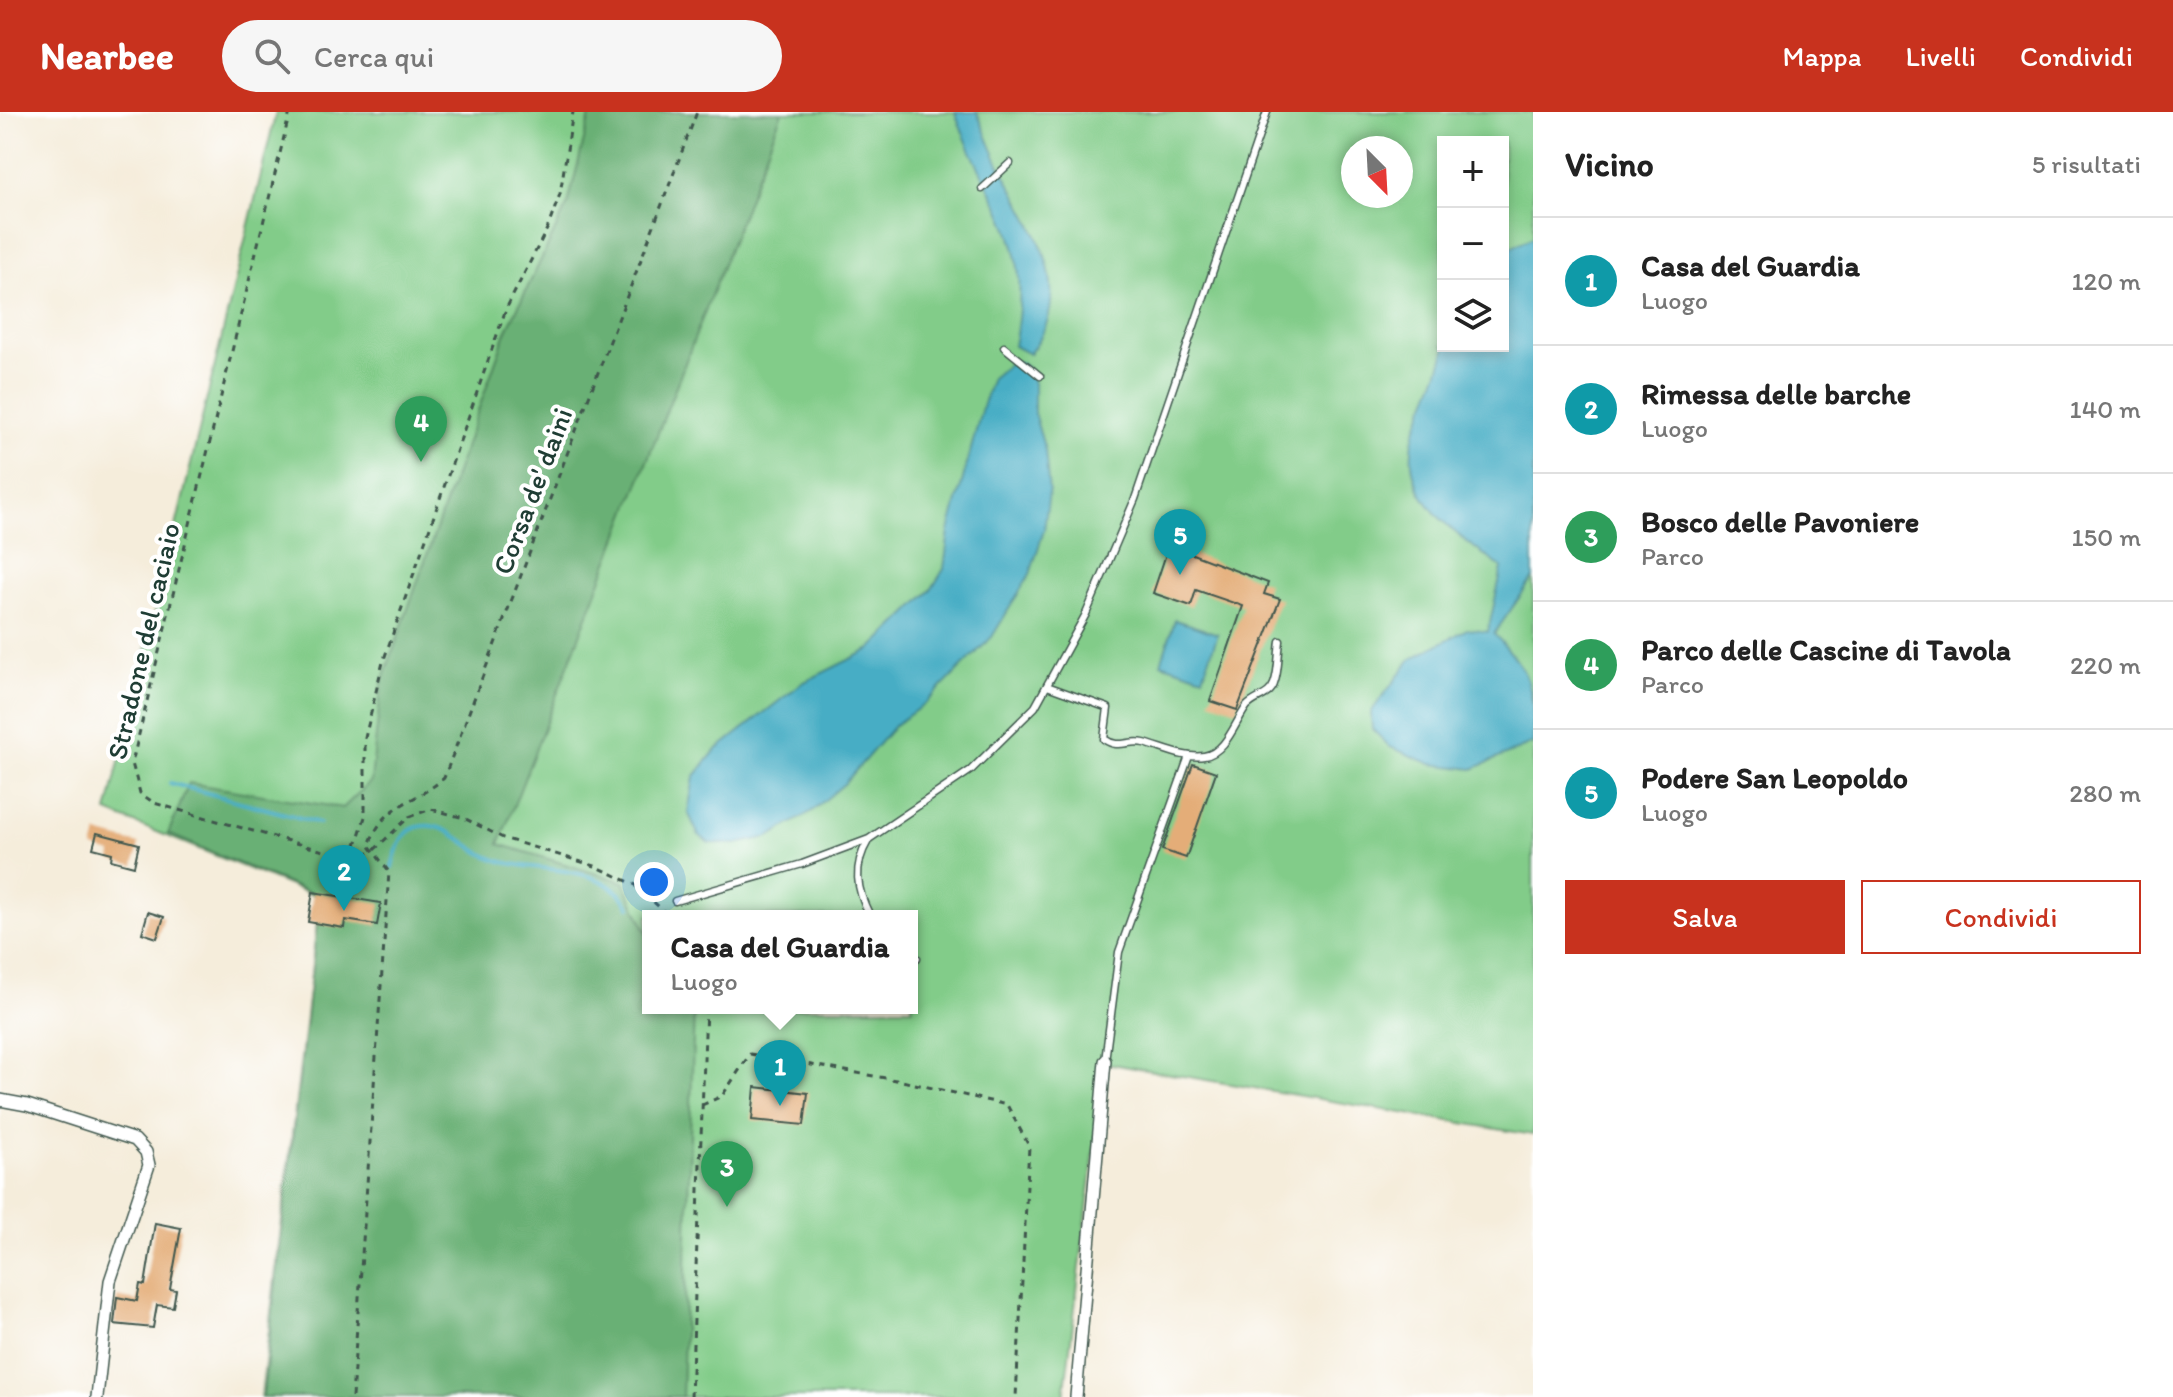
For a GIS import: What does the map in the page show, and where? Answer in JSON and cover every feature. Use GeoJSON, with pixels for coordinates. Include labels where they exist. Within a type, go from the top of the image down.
{"type":"FeatureCollection","features":[{"type":"Feature","properties":{"kind":"street"},"geometry":{"type":"LineString","coordinates":[[1076,1397],[1105,1061]]}},
{"type":"Feature","properties":{"kind":"street"},"geometry":{"type":"LineString","coordinates":[[0,1100],[27,1105],[135,1140],[146,1152],[149,1165],[110,1281],[97,1397]]}},
{"type":"Feature","properties":{"kind":"lane"},"geometry":{"type":"LineString","coordinates":[[675,901],[802,864],[869,839],[971,770],[1035,707],[1086,614],[1135,499],[1267,112]]}},
{"type":"Feature","properties":{"kind":"lane"},"geometry":{"type":"LineString","coordinates":[[982,189],[1010,163]]}},
{"type":"Feature","properties":{"kind":"lane"},"geometry":{"type":"LineString","coordinates":[[1004,347],[1040,376]]}},
{"type":"Feature","properties":{"kind":"lane"},"geometry":{"type":"LineString","coordinates":[[1047,686],[1108,708],[1104,739],[1110,744],[1123,746],[1137,741],[1189,756],[1206,756],[1218,751],[1249,704],[1270,693],[1275,683],[1280,641]]}},
{"type":"Feature","properties":{"kind":"lane"},"geometry":{"type":"LineString","coordinates":[[1105,1061],[1119,952],[1189,756]]}},
{"type":"Feature","properties":{"kind":"lane"},"geometry":{"type":"LineString","coordinates":[[868,910],[856,870],[858,856],[869,839]]}},
{"type":"Feature","properties":{"kind":"path","name":"Stradone del caciaio"},"geometry":{"type":"LineString","coordinates":[[290,112],[132,763],[140,793],[154,803],[352,859]]}},
{"type":"Feature","properties":{"kind":"path"},"geometry":{"type":"LineString","coordinates":[[573,112],[560,194],[548,227],[506,309],[383,662],[365,738],[365,817],[354,844],[352,859],[372,852],[409,817],[431,809],[451,814],[503,838],[595,866],[675,901]]}},
{"type":"Feature","properties":{"kind":"path","name":"Corsa de' daini"},"geometry":{"type":"LineString","coordinates":[[372,852],[369,845],[377,823],[400,803],[427,793],[444,778],[697,112]]}},
{"type":"Feature","properties":{"kind":"path"},"geometry":{"type":"LineString","coordinates":[[352,1397],[389,872],[372,852]]}},
{"type":"Feature","properties":{"kind":"path"},"geometry":{"type":"LineString","coordinates":[[632,884],[662,910]]}},
{"type":"Feature","properties":{"kind":"path"},"geometry":{"type":"LineString","coordinates":[[691,1397],[706,1014]]}},
{"type":"Feature","properties":{"kind":"path"},"geometry":{"type":"LineString","coordinates":[[702,1105],[722,1096],[750,1054],[902,1081],[1007,1105],[1029,1146],[1016,1397]]}},
{"type":"Feature","properties":{"kind":"green space"},"geometry":{"type":"Polygon","coordinates":[[[276,112],[1533,112],[1533,1135],[1105,1063],[1064,1397],[261,1397],[320,898],[107,812],[276,112]]]}},
{"type":"Feature","properties":{"kind":"green space"},"geometry":{"type":"Polygon","coordinates":[[[591,112],[782,112],[499,844],[624,882],[642,922],[642,1014],[694,1014],[682,1397],[263,1397],[320,897],[168,834],[189,783],[343,808],[371,781],[382,682],[506,332],[568,204],[591,112]]]}},
{"type":"Feature","properties":{"kind":"water"},"geometry":{"type":"Polygon","coordinates":[[[955,112],[977,112],[995,156],[1038,237],[1046,260],[1051,284],[1051,307],[1044,331],[1029,354],[1014,346],[1019,274],[1014,247],[1006,222],[955,112]]]}},
{"type":"Feature","properties":{"kind":"water"},"geometry":{"type":"Polygon","coordinates":[[[1533,237],[1533,578],[1494,634],[1517,660],[1528,682],[1533,743],[1473,769],[1431,764],[1390,747],[1372,729],[1371,712],[1411,659],[1467,629],[1488,632],[1502,568],[1435,513],[1415,477],[1412,456],[1415,433],[1444,352],[1509,352],[1509,248],[1533,237]]]}},
{"type":"Feature","properties":{"kind":"water"},"geometry":{"type":"Polygon","coordinates":[[[1011,362],[1021,362],[1034,383],[1034,413],[1045,450],[1049,492],[1044,530],[1030,574],[992,637],[926,703],[895,725],[845,783],[812,811],[769,837],[736,844],[709,843],[698,834],[688,812],[694,777],[715,751],[802,683],[871,649],[931,590],[944,569],[949,531],[992,378],[1011,362]]]}},
{"type":"Feature","properties":{"kind":"water"},"geometry":{"type":"Polygon","coordinates":[[[1175,620],[1218,634],[1203,677],[1161,663],[1175,620]]]}},
{"type":"Feature","properties":{"kind":"building"},"geometry":{"type":"Polygon","coordinates":[[[1169,545],[1268,583],[1264,594],[1280,599],[1237,710],[1210,701],[1243,606],[1196,590],[1191,606],[1153,593],[1169,545]]]}},
{"type":"Feature","properties":{"kind":"building"},"geometry":{"type":"Polygon","coordinates":[[[1193,764],[1216,772],[1186,858],[1162,850],[1193,764]]]}},
{"type":"Feature","properties":{"kind":"building"},"geometry":{"type":"Polygon","coordinates":[[[97,833],[139,844],[134,866],[111,860],[112,853],[93,848],[97,833]]]}},
{"type":"Feature","properties":{"kind":"building"},"geometry":{"type":"Polygon","coordinates":[[[313,892],[381,903],[377,925],[345,920],[344,928],[308,922],[313,892]]]}},
{"type":"Feature","properties":{"kind":"building"},"geometry":{"type":"Polygon","coordinates":[[[148,912],[164,917],[157,938],[142,933],[148,912]]]}},
{"type":"Feature","properties":{"kind":"building"},"geometry":{"type":"Polygon","coordinates":[[[755,1087],[808,1093],[804,1125],[752,1120],[755,1087]]]}},
{"type":"Feature","properties":{"kind":"building"},"geometry":{"type":"Polygon","coordinates":[[[155,1223],[181,1228],[170,1289],[176,1290],[173,1307],[157,1305],[153,1328],[114,1324],[117,1297],[137,1301],[140,1284],[145,1285],[155,1223]]]}},
{"type":"Feature","properties":{"kind":"waterway"},"geometry":{"type":"LineString","coordinates":[[170,783],[319,823]]}},
{"type":"Feature","properties":{"kind":"waterway"},"geometry":{"type":"LineString","coordinates":[[392,867],[405,835],[416,828],[432,826],[448,831],[483,854],[500,861],[561,870],[600,881],[617,891],[630,907]]}},
{"type":"Feature","properties":{"kind":"place","name":"Parco delle Cascine di Tavola"},"geometry":{"type":"Point","coordinates":[421,462]}},
{"type":"Feature","properties":{"kind":"place","name":"Podere San Leopoldo"},"geometry":{"type":"Point","coordinates":[1180,575]}},
{"type":"Feature","properties":{"kind":"place","name":"Rimessa delle barche"},"geometry":{"type":"Point","coordinates":[344,911]}},
{"type":"Feature","properties":{"kind":"place","name":"Casa del Guardia"},"geometry":{"type":"Point","coordinates":[780,1106]}},
{"type":"Feature","properties":{"kind":"place","name":"Bosco delle Pavoniere"},"geometry":{"type":"Point","coordinates":[727,1207]}}]}
